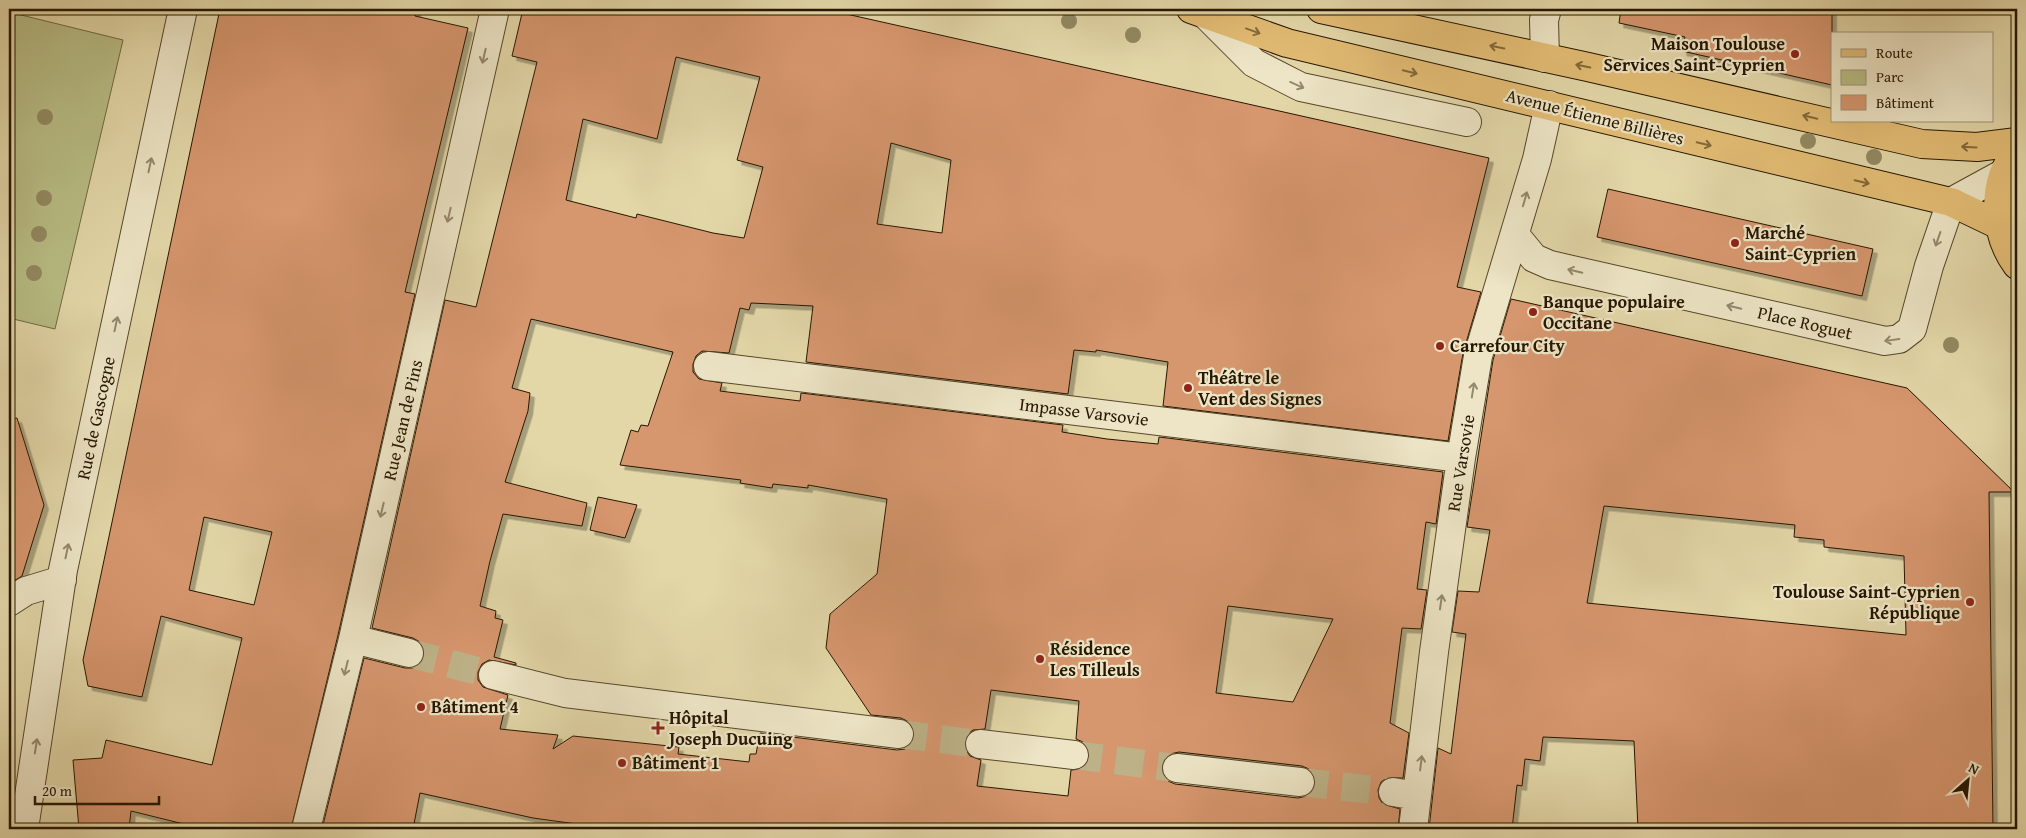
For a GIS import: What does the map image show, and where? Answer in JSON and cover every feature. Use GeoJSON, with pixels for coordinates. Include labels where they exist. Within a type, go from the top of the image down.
{"type":"FeatureCollection","features":[{"type":"Feature","properties":{"kind":"main road"},"geometry":{"type":"LineString","coordinates":[[1321,9],[1922,144],[1976,147],[2017,142]]}},
{"type":"Feature","properties":{"kind":"main road","name":"Avenue Étienne Billières"},"geometry":{"type":"LineString","coordinates":[[1197,11],[1286,43],[1951,202],[1999,224]]}},
{"type":"Feature","properties":{"kind":"main road"},"geometry":{"type":"LineString","coordinates":[[2011,162],[2000,189],[1998,207],[1999,224],[2005,245],[2017,265]]}},
{"type":"Feature","properties":{"kind":"street","name":"Rue de Gascogne"},"geometry":{"type":"LineString","coordinates":[[24,829],[62,580],[183,9]]}},
{"type":"Feature","properties":{"kind":"street","name":"Rue Jean de Pins"},"geometry":{"type":"LineString","coordinates":[[306,829],[353,640],[495,9]]}},
{"type":"Feature","properties":{"kind":"street"},"geometry":{"type":"LineString","coordinates":[[1545,58],[1544,20],[1547,9]]}},
{"type":"Feature","properties":{"kind":"street"},"geometry":{"type":"LineString","coordinates":[[1197,11],[1254,63],[1301,88],[1467,122]]}},
{"type":"Feature","properties":{"kind":"street","name":"Rue Varsovie"},"geometry":{"type":"LineString","coordinates":[[1413,829],[1405,794],[1434,652],[1461,458],[1478,356],[1537,159],[1549,105]]}},
{"type":"Feature","properties":{"kind":"street"},"geometry":{"type":"LineString","coordinates":[[1951,202],[2011,162]]}},
{"type":"Feature","properties":{"kind":"street","name":"Place Roguet"},"geometry":{"type":"LineString","coordinates":[[1515,235],[1534,258],[1550,265],[1885,341],[1900,339],[1912,329],[1929,266],[1951,202]]}},
{"type":"Feature","properties":{"kind":"street","name":"Impasse Varsovie"},"geometry":{"type":"LineString","coordinates":[[708,366],[1461,458]]}},
{"type":"Feature","properties":{"kind":"street"},"geometry":{"type":"LineString","coordinates":[[9,602],[26,590],[62,580]]}},
{"type":"Feature","properties":{"kind":"street"},"geometry":{"type":"LineString","coordinates":[[353,640],[409,653]]}},
{"type":"Feature","properties":{"kind":"street"},"geometry":{"type":"LineString","coordinates":[[493,675],[565,692],[899,734]]}},
{"type":"Feature","properties":{"kind":"street"},"geometry":{"type":"LineString","coordinates":[[980,744],[1074,755]]}},
{"type":"Feature","properties":{"kind":"street"},"geometry":{"type":"LineString","coordinates":[[1177,768],[1300,782]]}},
{"type":"Feature","properties":{"kind":"green space"},"geometry":{"type":"Polygon","coordinates":[[[9,12],[123,40],[55,329],[9,318],[9,12]]]}},
{"type":"Feature","properties":{"kind":"building"},"geometry":{"type":"Polygon","coordinates":[[[220,9],[417,9],[415,16],[468,28],[405,292],[415,294],[338,635],[291,829],[204,829],[131,811],[129,829],[79,829],[73,760],[102,758],[106,740],[212,765],[242,638],[161,616],[142,697],[88,686],[83,660],[220,9]],[[204,517],[189,590],[254,605],[272,532],[204,517]]]}},
{"type":"Feature","properties":{"kind":"building"},"geometry":{"type":"Polygon","coordinates":[[[523,9],[824,9],[1489,158],[1457,287],[1481,292],[1463,353],[1448,441],[1163,406],[1168,362],[1096,350],[1096,352],[1074,350],[1068,394],[806,362],[813,306],[751,303],[749,310],[740,308],[729,353],[702,351],[696,356],[693,364],[693,372],[699,379],[722,383],[720,391],[800,401],[801,393],[1063,425],[1062,432],[1107,439],[1158,444],[1159,437],[1443,472],[1436,524],[1426,522],[1417,589],[1427,590],[1421,629],[1402,628],[1390,723],[1409,733],[1403,778],[1387,778],[1381,782],[1378,790],[1379,798],[1383,804],[1400,809],[1398,829],[613,829],[533,818],[420,793],[413,829],[322,829],[364,658],[405,668],[413,668],[420,664],[424,656],[424,648],[420,642],[413,638],[372,628],[445,300],[476,307],[537,62],[512,56],[523,9]],[[676,57],[657,139],[583,119],[566,200],[636,218],[637,214],[713,233],[744,238],[763,167],[737,160],[760,77],[676,57]],[[891,143],[877,224],[942,233],[951,160],[891,143]],[[531,319],[512,388],[530,393],[528,411],[505,482],[587,503],[582,526],[503,514],[480,606],[496,611],[495,618],[503,620],[494,657],[516,663],[516,665],[489,660],[482,664],[478,672],[478,680],[483,687],[508,695],[500,729],[558,735],[553,749],[573,736],[679,747],[678,754],[749,762],[750,754],[756,754],[760,733],[897,750],[905,749],[911,744],[914,735],[913,727],[909,722],[901,718],[871,715],[826,648],[830,614],[877,574],[887,499],[808,485],[808,488],[773,484],[772,488],[740,483],[741,480],[620,465],[631,430],[638,432],[641,425],[648,426],[673,352],[531,319]],[[1228,606],[1216,693],[1293,702],[1333,619],[1228,606]],[[991,690],[985,729],[973,730],[967,735],[965,742],[966,750],[970,756],[981,760],[977,786],[1068,796],[1071,770],[1081,769],[1087,764],[1089,757],[1088,748],[1083,742],[1076,739],[1079,701],[991,690]],[[1179,752],[1170,754],[1165,758],[1162,766],[1163,775],[1168,781],[1175,784],[1298,798],[1307,796],[1312,792],[1315,784],[1314,775],[1309,769],[1302,766],[1179,752]]]}},
{"type":"Feature","properties":{"kind":"building","name":"Maison Toulouse Services Saint-Cyprien"},"geometry":{"type":"Polygon","coordinates":[[[1621,9],[1832,9],[1831,85],[1682,51],[1685,37],[1619,23],[1621,9]]]}},
{"type":"Feature","properties":{"kind":"building","name":"Marché Saint-Cyprien"},"geometry":{"type":"Polygon","coordinates":[[[1608,189],[1873,249],[1862,296],[1597,237],[1608,189]]]}},
{"type":"Feature","properties":{"kind":"building"},"geometry":{"type":"Polygon","coordinates":[[[1511,299],[1907,388],[2014,492],[1989,492],[1993,829],[1638,829],[1634,741],[1543,737],[1540,761],[1525,759],[1522,786],[1517,785],[1512,829],[1429,829],[1438,748],[1451,754],[1466,634],[1452,632],[1458,591],[1479,592],[1490,530],[1467,527],[1493,360],[1511,299]],[[1604,506],[1587,603],[1906,635],[1904,556],[1824,547],[1824,540],[1794,537],[1795,525],[1604,506]]]}},
{"type":"Feature","properties":{"kind":"building"},"geometry":{"type":"Polygon","coordinates":[[[17,418],[44,505],[22,576],[9,584],[9,419],[17,418]]]}},
{"type":"Feature","properties":{"kind":"building"},"geometry":{"type":"Polygon","coordinates":[[[598,497],[637,505],[625,538],[590,530],[598,497]]]}},
{"type":"Feature","properties":{"kind":"tunnel"},"geometry":{"type":"LineString","coordinates":[[409,653],[493,675]]}},
{"type":"Feature","properties":{"kind":"tunnel"},"geometry":{"type":"LineString","coordinates":[[899,734],[980,744]]}},
{"type":"Feature","properties":{"kind":"tunnel"},"geometry":{"type":"LineString","coordinates":[[1074,755],[1177,768]]}},
{"type":"Feature","properties":{"kind":"tunnel"},"geometry":{"type":"LineString","coordinates":[[1300,782],[1393,792]]}},
{"type":"Feature","properties":{"kind":"place","name":"Maison Toulouse Services Saint-Cyprien"},"geometry":{"type":"Point","coordinates":[1795,54]}},
{"type":"Feature","properties":{"kind":"place","name":"Marché Saint-Cyprien"},"geometry":{"type":"Point","coordinates":[1735,243]}},
{"type":"Feature","properties":{"kind":"place","name":"Banque populaire Occitane"},"geometry":{"type":"Point","coordinates":[1533,312]}},
{"type":"Feature","properties":{"kind":"place","name":"Carrefour City"},"geometry":{"type":"Point","coordinates":[1440,346]}},
{"type":"Feature","properties":{"kind":"place","name":"Théâtre le Vent des Signes"},"geometry":{"type":"Point","coordinates":[1188,388]}},
{"type":"Feature","properties":{"kind":"place","name":"Toulouse Saint-Cyprien République"},"geometry":{"type":"Point","coordinates":[1970,602]}},
{"type":"Feature","properties":{"kind":"place","name":"Résidence Les Tilleuls"},"geometry":{"type":"Point","coordinates":[1040,659]}},
{"type":"Feature","properties":{"kind":"place","name":"Bâtiment 4"},"geometry":{"type":"Point","coordinates":[421,707]}},
{"type":"Feature","properties":{"kind":"place","name":"Hôpital Joseph Ducuing"},"geometry":{"type":"Point","coordinates":[658,728]}},
{"type":"Feature","properties":{"kind":"place","name":"Bâtiment 1"},"geometry":{"type":"Point","coordinates":[622,763]}}]}
